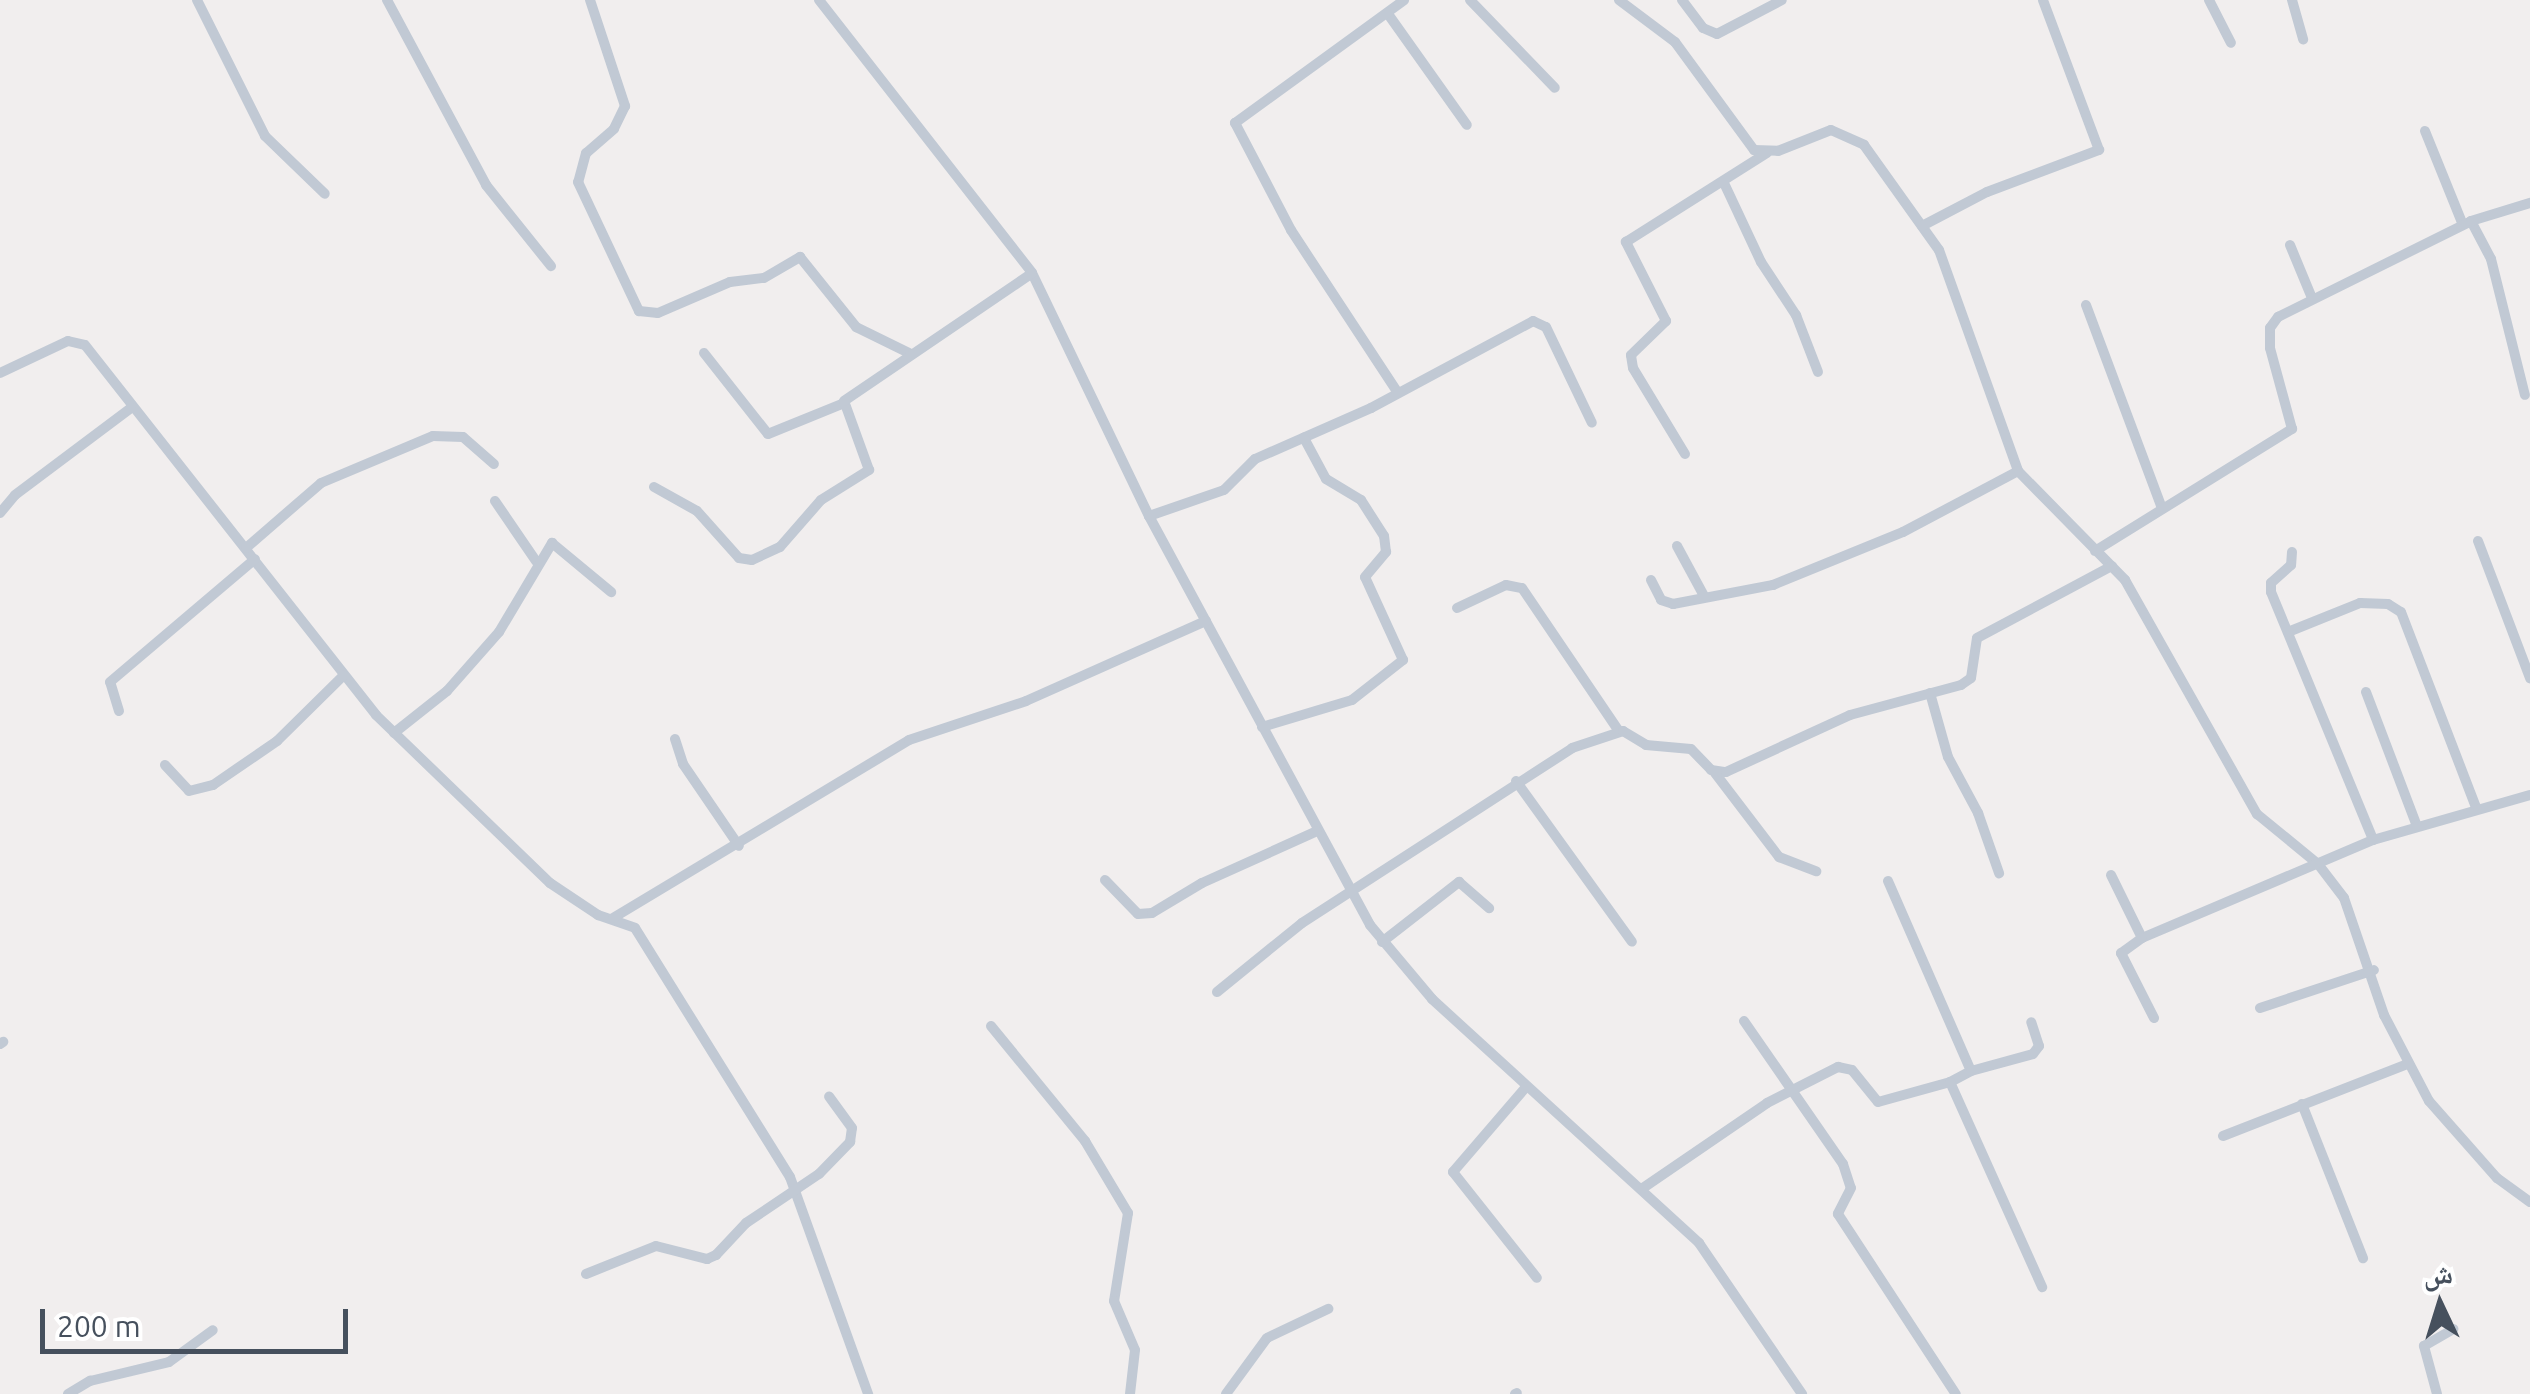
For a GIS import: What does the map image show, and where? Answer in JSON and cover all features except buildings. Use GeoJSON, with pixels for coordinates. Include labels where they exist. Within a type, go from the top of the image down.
{"type":"FeatureCollection","features":[{"type":"Feature","properties":{"kind":"street"},"geometry":{"type":"LineString","coordinates":[[197,0],[265,136],[325,194]]}},
{"type":"Feature","properties":{"kind":"street"},"geometry":{"type":"LineString","coordinates":[[387,0],[486,185],[551,266]]}},
{"type":"Feature","properties":{"kind":"street"},"geometry":{"type":"LineString","coordinates":[[590,0],[625,106],[614,129],[586,152],[578,182],[639,311],[658,313],[732,282],[764,278],[800,257],[856,327],[908,353]]}},
{"type":"Feature","properties":{"kind":"street"},"geometry":{"type":"LineString","coordinates":[[819,0],[1032,274],[1150,516],[1349,892],[1382,942],[1432,998],[1642,1188],[1715,1262],[1802,1394]]}},
{"type":"Feature","properties":{"kind":"street"},"geometry":{"type":"LineString","coordinates":[[1396,390],[1291,230],[1235,122],[1404,0]]}},
{"type":"Feature","properties":{"kind":"street"},"geometry":{"type":"LineString","coordinates":[[1470,0],[1555,88]]}},
{"type":"Feature","properties":{"kind":"street"},"geometry":{"type":"LineString","coordinates":[[1624,3],[1640,0]]}},
{"type":"Feature","properties":{"kind":"street"},"geometry":{"type":"LineString","coordinates":[[1682,0],[1703,28],[1718,34],[1782,0]]}},
{"type":"Feature","properties":{"kind":"street"},"geometry":{"type":"LineString","coordinates":[[1922,226],[1987,192],[2100,150],[2043,0]]}},
{"type":"Feature","properties":{"kind":"street"},"geometry":{"type":"LineString","coordinates":[[2210,0],[2231,43]]}},
{"type":"Feature","properties":{"kind":"street"},"geometry":{"type":"LineString","coordinates":[[2292,0],[2289,8],[2302,39]]}},
{"type":"Feature","properties":{"kind":"street"},"geometry":{"type":"LineString","coordinates":[[1624,3],[1675,42],[1746,144],[1767,153]]}},
{"type":"Feature","properties":{"kind":"street"},"geometry":{"type":"LineString","coordinates":[[1388,14],[1467,124]]}},
{"type":"Feature","properties":{"kind":"street"},"geometry":{"type":"LineString","coordinates":[[2425,130],[2467,223],[2491,259],[2525,395]]}},
{"type":"Feature","properties":{"kind":"street"},"geometry":{"type":"LineString","coordinates":[[1685,454],[1632,368],[1632,354],[1666,320],[1626,242],[1767,153],[1817,134],[1846,132],[1864,145],[1946,265],[2018,471],[2112,566],[2256,814],[2318,864],[2351,912],[2374,970],[2384,1015],[2408,1064],[2460,1141],[2530,1202]]}},
{"type":"Feature","properties":{"kind":"street"},"geometry":{"type":"LineString","coordinates":[[1724,183],[1761,262],[1796,315],[1818,372]]}},
{"type":"Feature","properties":{"kind":"street"},"geometry":{"type":"LineString","coordinates":[[2095,551],[2292,430],[2270,328],[2312,298],[2467,223],[2530,203]]}},
{"type":"Feature","properties":{"kind":"street"},"geometry":{"type":"LineString","coordinates":[[2290,245],[2312,298]]}},
{"type":"Feature","properties":{"kind":"street"},"geometry":{"type":"LineString","coordinates":[[704,354],[768,434],[842,404],[908,353],[1032,274]]}},
{"type":"Feature","properties":{"kind":"street"},"geometry":{"type":"LineString","coordinates":[[2086,304],[2162,508]]}},
{"type":"Feature","properties":{"kind":"street"},"geometry":{"type":"LineString","coordinates":[[1150,516],[1224,490],[1250,462],[1538,322],[1546,327],[1592,422]]}},
{"type":"Feature","properties":{"kind":"street"},"geometry":{"type":"LineString","coordinates":[[0,373],[74,340],[94,354],[131,408],[256,559],[343,676],[394,733],[550,883],[635,928],[796,1190],[868,1394]]}},
{"type":"Feature","properties":{"kind":"street"},"geometry":{"type":"LineString","coordinates":[[654,487],[692,506],[740,558],[759,558],[786,542],[828,494],[868,470],[842,404]]}},
{"type":"Feature","properties":{"kind":"street"},"geometry":{"type":"LineString","coordinates":[[0,514],[16,494],[131,408]]}},
{"type":"Feature","properties":{"kind":"street"},"geometry":{"type":"LineString","coordinates":[[246,548],[321,484],[433,436],[463,437],[494,464]]}},
{"type":"Feature","properties":{"kind":"street"},"geometry":{"type":"LineString","coordinates":[[1262,727],[1352,700],[1404,660],[1364,577],[1386,552],[1384,536],[1361,500],[1326,479],[1304,438]]}},
{"type":"Feature","properties":{"kind":"street"},"geometry":{"type":"LineString","coordinates":[[1651,580],[1666,604],[1773,585],[1903,532],[2018,471]]}},
{"type":"Feature","properties":{"kind":"street"},"geometry":{"type":"LineString","coordinates":[[496,501],[536,562]]}},
{"type":"Feature","properties":{"kind":"street"},"geometry":{"type":"LineString","coordinates":[[2478,541],[2530,678]]}},
{"type":"Feature","properties":{"kind":"street"},"geometry":{"type":"LineString","coordinates":[[394,733],[446,692],[499,632],[536,562],[552,543],[560,544],[611,592]]}},
{"type":"Feature","properties":{"kind":"street"},"geometry":{"type":"LineString","coordinates":[[1677,546],[1704,596]]}},
{"type":"Feature","properties":{"kind":"street"},"geometry":{"type":"LineString","coordinates":[[2292,552],[2291,565],[2270,587],[2373,840]]}},
{"type":"Feature","properties":{"kind":"street"},"geometry":{"type":"LineString","coordinates":[[119,712],[110,682],[256,559]]}},
{"type":"Feature","properties":{"kind":"street"},"geometry":{"type":"LineString","coordinates":[[1716,773],[1850,715],[1972,678],[1976,638],[2112,566]]}},
{"type":"Feature","properties":{"kind":"street"},"geometry":{"type":"LineString","coordinates":[[1457,608],[1506,585],[1522,588],[1618,730],[1646,745],[1691,749],[1716,773],[1779,857],[1816,871]]}},
{"type":"Feature","properties":{"kind":"street"},"geometry":{"type":"LineString","coordinates":[[2288,632],[2360,602],[2388,604],[2401,612],[2476,807]]}},
{"type":"Feature","properties":{"kind":"street"},"geometry":{"type":"LineString","coordinates":[[613,918],[739,846],[908,740],[1026,701],[1206,621]]}},
{"type":"Feature","properties":{"kind":"street"},"geometry":{"type":"LineString","coordinates":[[165,765],[189,790],[214,785],[277,741],[343,676]]}},
{"type":"Feature","properties":{"kind":"street"},"geometry":{"type":"LineString","coordinates":[[2366,692],[2417,826]]}},
{"type":"Feature","properties":{"kind":"street"},"geometry":{"type":"LineString","coordinates":[[1930,693],[1948,757],[1978,812],[1999,873]]}},
{"type":"Feature","properties":{"kind":"street"},"geometry":{"type":"LineString","coordinates":[[1216,992],[1349,892],[1516,781],[1618,730]]}},
{"type":"Feature","properties":{"kind":"street"},"geometry":{"type":"LineString","coordinates":[[675,739],[683,764],[739,846]]}},
{"type":"Feature","properties":{"kind":"street"},"geometry":{"type":"LineString","coordinates":[[1516,781],[1632,942]]}},
{"type":"Feature","properties":{"kind":"street"},"geometry":{"type":"LineString","coordinates":[[2154,1018],[2121,953],[2142,938],[2373,840],[2476,807],[2530,795]]}},
{"type":"Feature","properties":{"kind":"street"},"geometry":{"type":"LineString","coordinates":[[1104,880],[1138,914],[1152,913],[1202,882],[1317,831]]}},
{"type":"Feature","properties":{"kind":"street"},"geometry":{"type":"LineString","coordinates":[[2110,875],[2142,938]]}},
{"type":"Feature","properties":{"kind":"street"},"geometry":{"type":"LineString","coordinates":[[1888,881],[1971,1071]]}},
{"type":"Feature","properties":{"kind":"street"},"geometry":{"type":"LineString","coordinates":[[1382,942],[1460,882],[1489,908]]}},
{"type":"Feature","properties":{"kind":"street"},"geometry":{"type":"LineString","coordinates":[[2260,1008],[2374,970]]}},
{"type":"Feature","properties":{"kind":"street"},"geometry":{"type":"LineString","coordinates":[[1744,1021],[1849,1175],[1851,1188],[1837,1211],[1956,1394]]}},
{"type":"Feature","properties":{"kind":"street"},"geometry":{"type":"LineString","coordinates":[[1642,1188],[1791,1091],[1845,1067],[1878,1102],[2032,1054],[2038,1046],[2032,1022]]}},
{"type":"Feature","properties":{"kind":"street"},"geometry":{"type":"LineString","coordinates":[[991,1026],[1085,1140],[1128,1213],[1114,1301],[1135,1350],[1130,1394]]}},
{"type":"Feature","properties":{"kind":"street"},"geometry":{"type":"LineString","coordinates":[[2223,1136],[2408,1064]]}},
{"type":"Feature","properties":{"kind":"street"},"geometry":{"type":"LineString","coordinates":[[1950,1082],[2042,1288]]}},
{"type":"Feature","properties":{"kind":"street"},"geometry":{"type":"LineString","coordinates":[[1526,1087],[1453,1172],[1538,1278]]}},
{"type":"Feature","properties":{"kind":"street"},"geometry":{"type":"LineString","coordinates":[[586,1274],[656,1246],[706,1259],[796,1190],[853,1135],[829,1096]]}},
{"type":"Feature","properties":{"kind":"street"},"geometry":{"type":"LineString","coordinates":[[2302,1104],[2363,1258]]}},
{"type":"Feature","properties":{"kind":"street"},"geometry":{"type":"LineString","coordinates":[[1226,1394],[1267,1338],[1328,1309]]}},
{"type":"Feature","properties":{"kind":"street"},"geometry":{"type":"LineString","coordinates":[[2438,1394],[2424,1349],[2454,1329]]}},
{"type":"Feature","properties":{"kind":"street"},"geometry":{"type":"LineString","coordinates":[[68,1394],[90,1381],[169,1362],[213,1330]]}}]}
